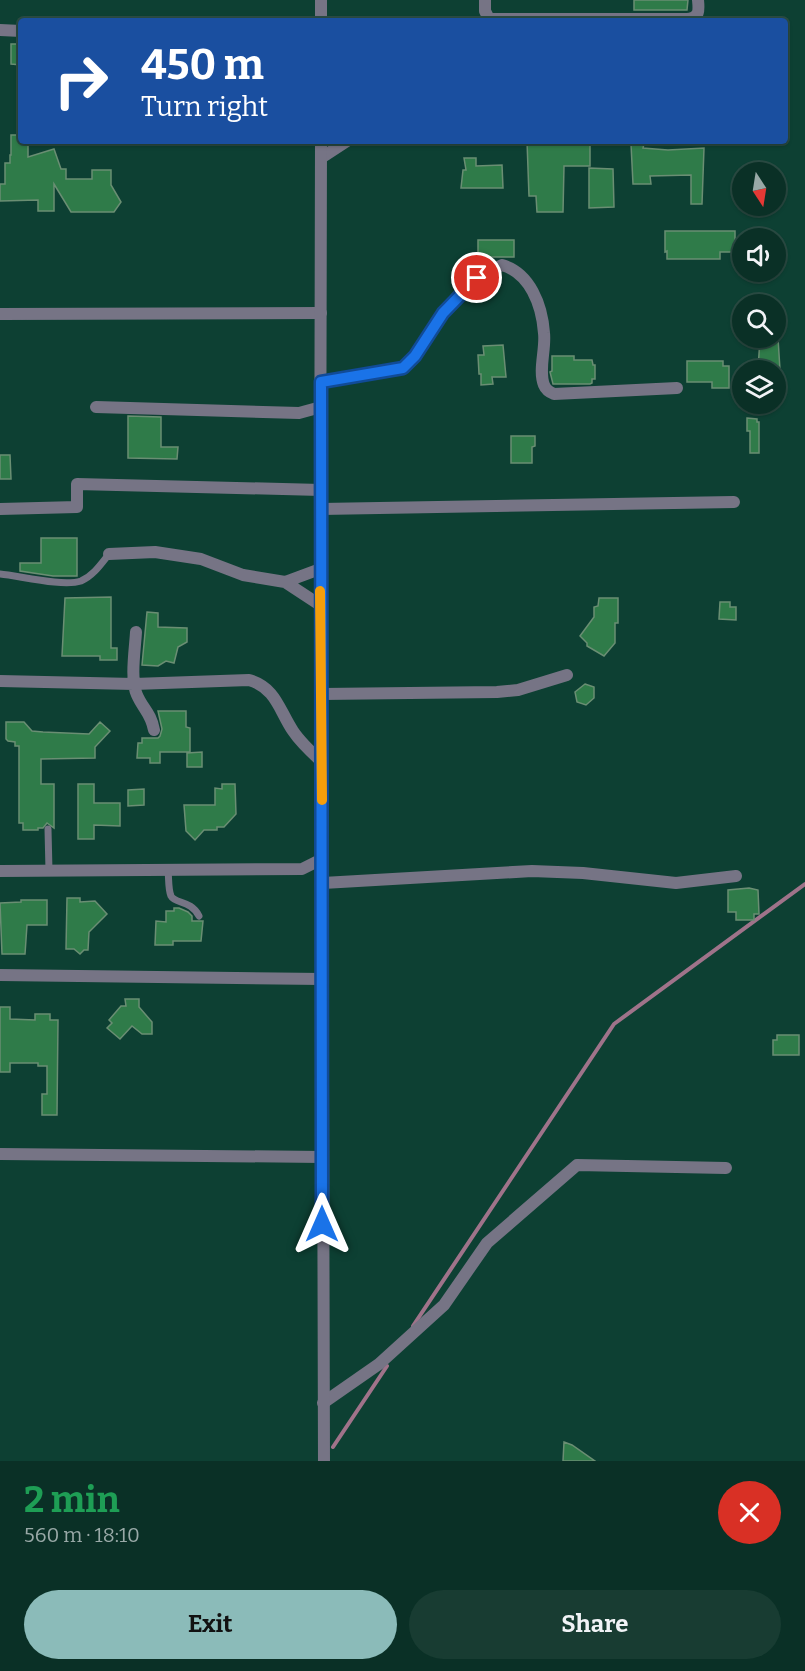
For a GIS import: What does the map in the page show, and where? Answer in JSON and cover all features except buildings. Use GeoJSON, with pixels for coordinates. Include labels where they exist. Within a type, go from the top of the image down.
{"type":"FeatureCollection","features":[{"type":"Feature","properties":{"kind":"street"},"geometry":{"type":"LineString","coordinates":[[321,0],[321,18]]}},
{"type":"Feature","properties":{"kind":"street"},"geometry":{"type":"LineString","coordinates":[[485,0],[485,11],[488,18]]}},
{"type":"Feature","properties":{"kind":"street"},"geometry":{"type":"LineString","coordinates":[[692,18],[699,13],[698,0]]}},
{"type":"Feature","properties":{"kind":"street"},"geometry":{"type":"LineString","coordinates":[[0,30],[18,31]]}},
{"type":"Feature","properties":{"kind":"street"},"geometry":{"type":"LineString","coordinates":[[321,144],[320,605],[324,1461]]}},
{"type":"Feature","properties":{"kind":"street"},"geometry":{"type":"LineString","coordinates":[[321,158],[342,144]]}},
{"type":"Feature","properties":{"kind":"street"},"geometry":{"type":"LineString","coordinates":[[321,382],[403,368],[415,356],[443,313],[463,290],[477,278],[502,266],[513,268],[525,279],[538,303],[544,333],[543,382],[547,391],[554,394],[677,388]]}},
{"type":"Feature","properties":{"kind":"street"},"geometry":{"type":"LineString","coordinates":[[0,314],[321,313]]}},
{"type":"Feature","properties":{"kind":"street"},"geometry":{"type":"LineString","coordinates":[[96,407],[299,413],[321,407]]}},
{"type":"Feature","properties":{"kind":"street"},"geometry":{"type":"LineString","coordinates":[[299,413],[321,427]]}},
{"type":"Feature","properties":{"kind":"street"},"geometry":{"type":"LineString","coordinates":[[0,509],[77,507],[77,484],[321,490]]}},
{"type":"Feature","properties":{"kind":"street"},"geometry":{"type":"LineString","coordinates":[[321,509],[734,502]]}},
{"type":"Feature","properties":{"kind":"street"},"geometry":{"type":"LineString","coordinates":[[109,554],[155,552],[201,559],[243,575],[285,582],[320,605]]}},
{"type":"Feature","properties":{"kind":"street"},"geometry":{"type":"LineString","coordinates":[[285,582],[320,569]]}},
{"type":"Feature","properties":{"kind":"street"},"geometry":{"type":"LineString","coordinates":[[136,632],[134,684],[137,697],[145,706],[153,722],[154,730]]}},
{"type":"Feature","properties":{"kind":"street"},"geometry":{"type":"LineString","coordinates":[[322,694],[497,692],[518,690],[567,675]]}},
{"type":"Feature","properties":{"kind":"street"},"geometry":{"type":"LineString","coordinates":[[0,681],[134,684],[243,680],[258,683],[275,697],[292,731],[304,746],[322,762]]}},
{"type":"Feature","properties":{"kind":"street"},"geometry":{"type":"LineString","coordinates":[[0,871],[302,869],[322,859]]}},
{"type":"Feature","properties":{"kind":"street"},"geometry":{"type":"LineString","coordinates":[[302,869],[322,885],[532,871],[583,873],[676,884],[736,876]]}},
{"type":"Feature","properties":{"kind":"street"},"geometry":{"type":"LineString","coordinates":[[0,975],[322,979]]}},
{"type":"Feature","properties":{"kind":"street"},"geometry":{"type":"LineString","coordinates":[[0,1154],[322,1157]]}},
{"type":"Feature","properties":{"kind":"street"},"geometry":{"type":"LineString","coordinates":[[323,1403],[379,1364],[444,1305],[487,1244],[577,1165],[726,1168]]}},
{"type":"Feature","properties":{"kind":"lane"},"geometry":{"type":"LineString","coordinates":[[0,574],[64,582],[81,580],[95,572],[109,554]]}},
{"type":"Feature","properties":{"kind":"lane"},"geometry":{"type":"LineString","coordinates":[[48,829],[50,871]]}},
{"type":"Feature","properties":{"kind":"lane"},"geometry":{"type":"LineString","coordinates":[[168,871],[171,897],[195,908],[199,916]]}},
{"type":"Feature","properties":{"kind":"waterway"},"geometry":{"type":"LineString","coordinates":[[413,1326],[614,1024],[805,884]]}},
{"type":"Feature","properties":{"kind":"waterway"},"geometry":{"type":"LineString","coordinates":[[333,1447],[387,1366]]}},
{"type":"Feature","properties":{"kind":"slow traffic"},"geometry":{"type":"LineString","coordinates":[[320,591],[322,800]]}},
{"type":"Feature","properties":{"kind":"route"},"geometry":{"type":"LineString","coordinates":[[322,1224],[321,382],[403,368],[415,356],[443,313],[477,278]]}}]}
